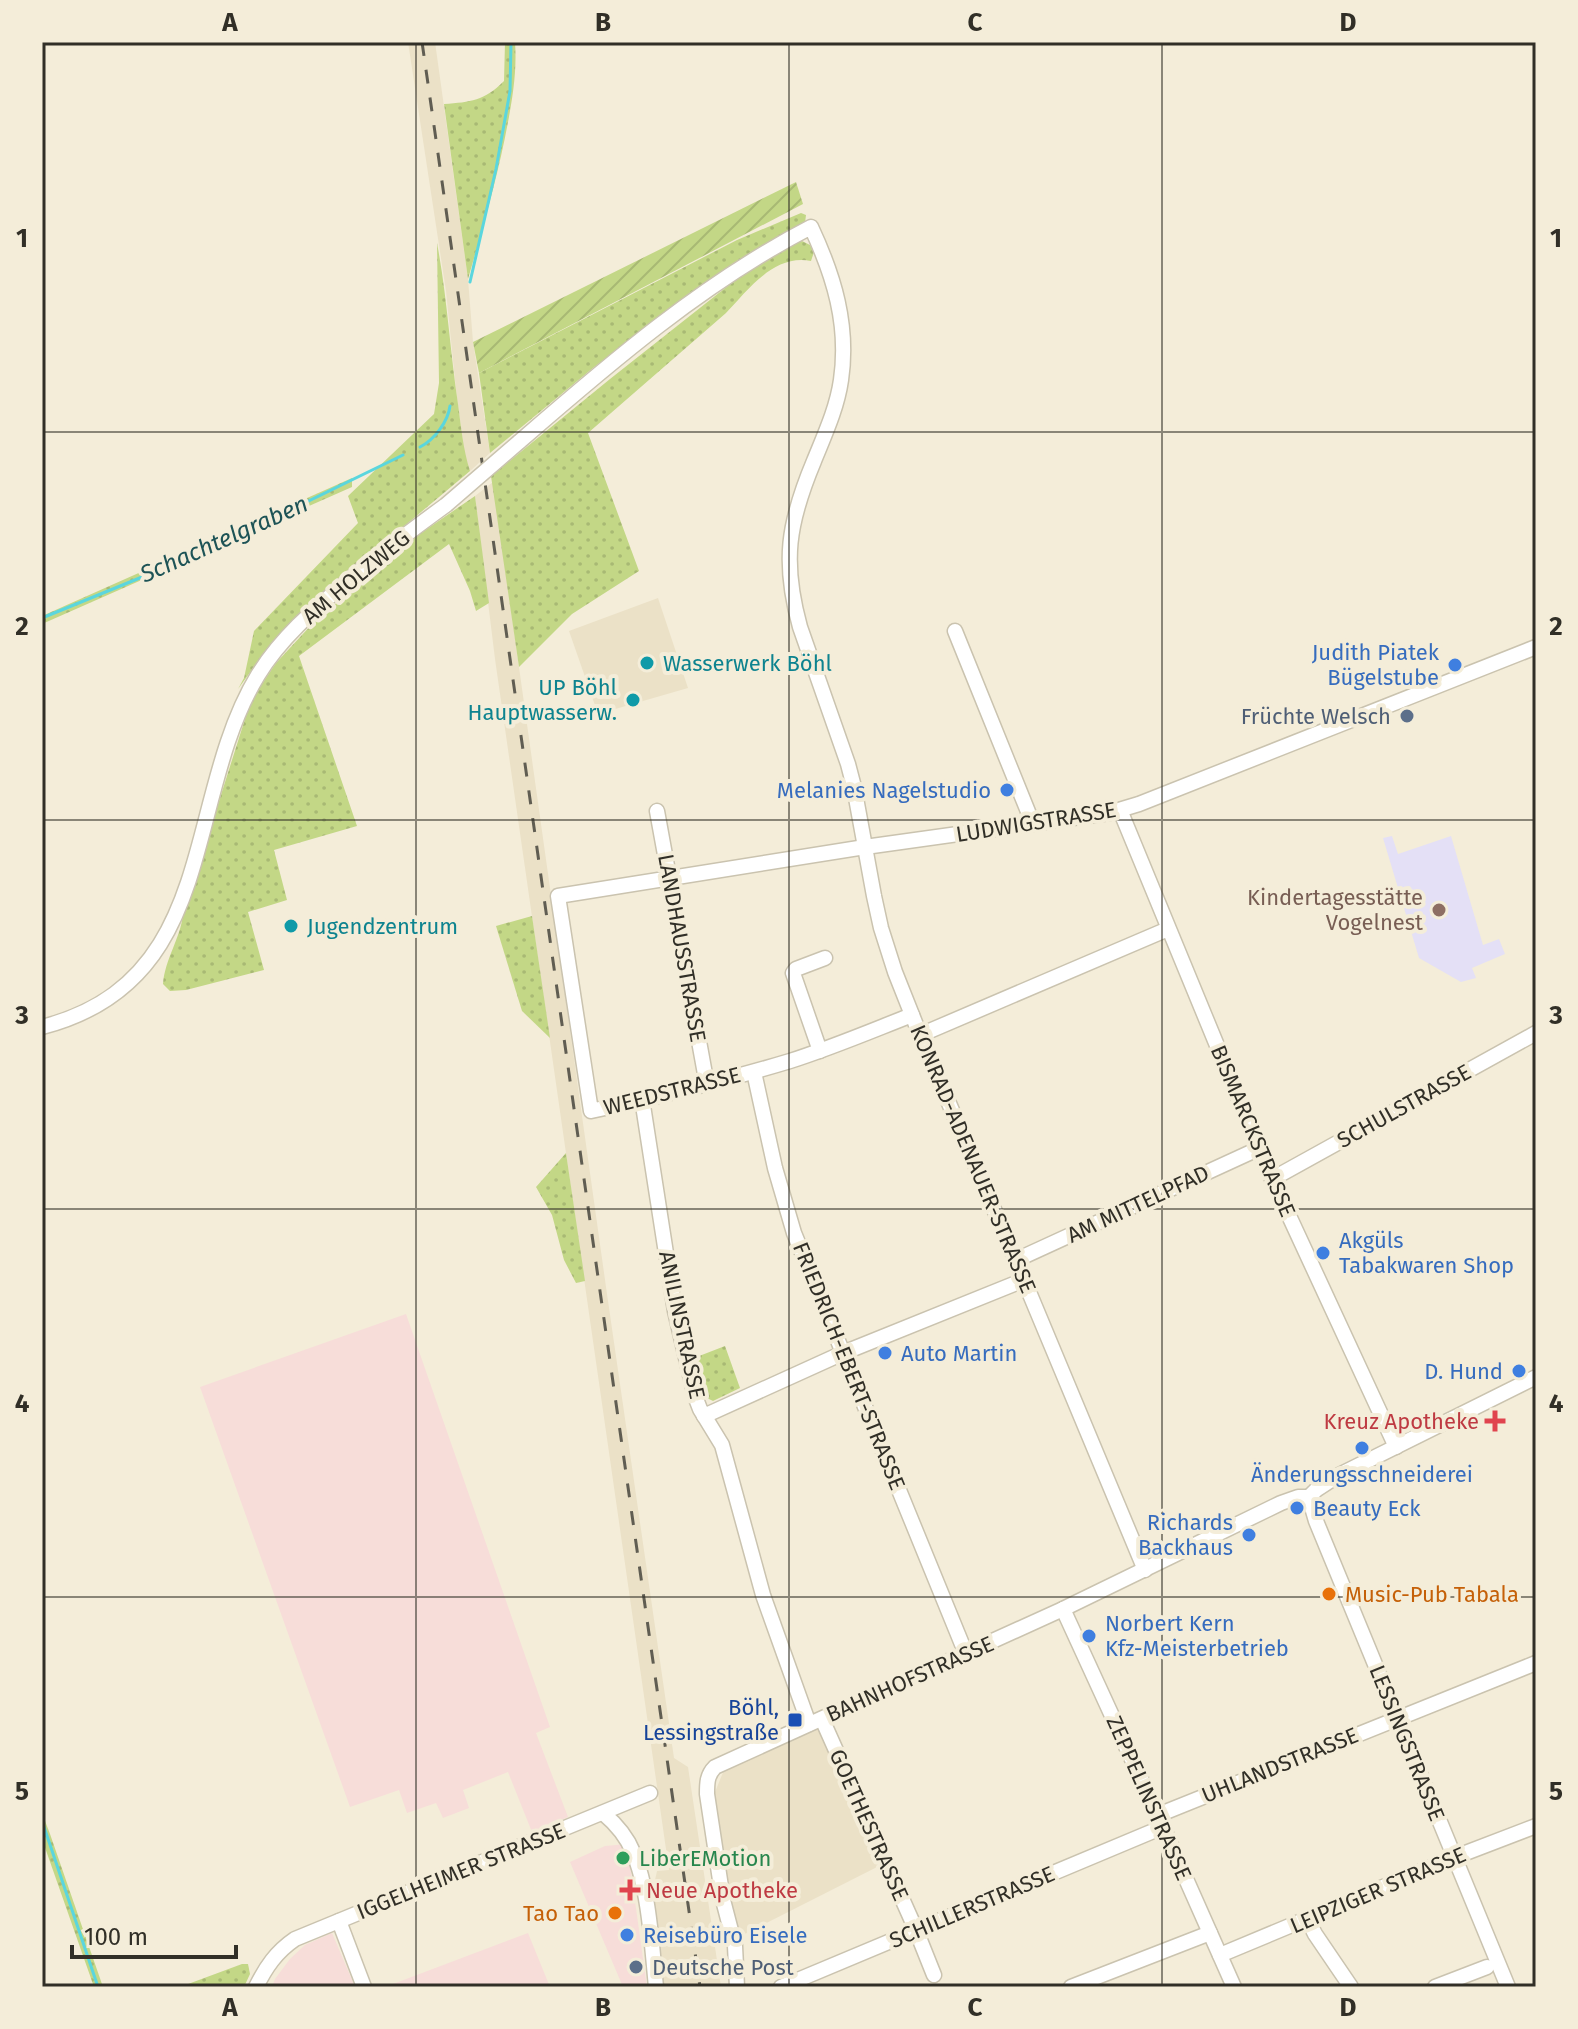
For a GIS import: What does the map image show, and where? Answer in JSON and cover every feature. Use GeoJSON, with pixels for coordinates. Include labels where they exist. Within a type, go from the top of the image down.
{"type":"FeatureCollection","features":[{"type":"Feature","properties":{"kind":"street","name":"AM HOLZWEG"},"geometry":{"type":"LineString","coordinates":[[42,1027],[66,1021],[91,1009],[129,983],[173,924],[235,722],[258,676],[291,632],[391,545],[446,505],[593,378],[735,270],[811,227]]}},
{"type":"Feature","properties":{"kind":"street","name":"KONRAD-ADENAUER-STRASSE"},"geometry":{"type":"LineString","coordinates":[[811,227],[839,298],[843,359],[833,413],[798,502],[788,565],[791,594],[854,787],[881,928],[895,972],[1145,1570]]}},
{"type":"Feature","properties":{"kind":"street"},"geometry":{"type":"LineString","coordinates":[[955,631],[1033,824]]}},
{"type":"Feature","properties":{"kind":"street","name":"LUDWIGSTRASSE"},"geometry":{"type":"LineString","coordinates":[[558,896],[1120,810],[1536,647]]}},
{"type":"Feature","properties":{"kind":"street","name":"BISMARCKSTRASSE"},"geometry":{"type":"LineString","coordinates":[[1120,810],[1272,1179],[1396,1447]]}},
{"type":"Feature","properties":{"kind":"street","name":"LANDHAUSSTRASSE"},"geometry":{"type":"LineString","coordinates":[[657,811],[707,1085]]}},
{"type":"Feature","properties":{"kind":"street","name":"WEEDSTRASSE"},"geometry":{"type":"LineString","coordinates":[[558,896],[591,1111],[754,1072],[820,1051],[912,1015]]}},
{"type":"Feature","properties":{"kind":"street"},"geometry":{"type":"LineString","coordinates":[[920,1035],[1168,929]]}},
{"type":"Feature","properties":{"kind":"street"},"geometry":{"type":"LineString","coordinates":[[820,1051],[793,973],[825,958]]}},
{"type":"Feature","properties":{"kind":"street","name":"SCHULSTRASSE"},"geometry":{"type":"LineString","coordinates":[[1272,1179],[1536,1033]]}},
{"type":"Feature","properties":{"kind":"street","name":"FRIEDRICH-EBERT-STRASSE"},"geometry":{"type":"LineString","coordinates":[[754,1072],[775,1168],[794,1233],[966,1654]]}},
{"type":"Feature","properties":{"kind":"street","name":"ANILINSTRASSE"},"geometry":{"type":"LineString","coordinates":[[642,1099],[675,1311],[695,1396],[722,1445],[763,1595],[816,1722]]}},
{"type":"Feature","properties":{"kind":"street","name":"AM MITTELPFAD"},"geometry":{"type":"LineString","coordinates":[[1016,1260],[1260,1148]]}},
{"type":"Feature","properties":{"kind":"street"},"geometry":{"type":"LineString","coordinates":[[704,1416],[843,1353],[1024,1280]]}},
{"type":"Feature","properties":{"kind":"street","name":"BAHNHOFSTRASSE"},"geometry":{"type":"LineString","coordinates":[[737,1987],[735,1946],[723,1900],[707,1794],[709,1773],[723,1762],[1063,1609],[1281,1503],[1309,1497],[1339,1475],[1536,1377]]}},
{"type":"Feature","properties":{"kind":"street","name":"LESSINGSTRASSE"},"geometry":{"type":"LineString","coordinates":[[1309,1497],[1316,1521],[1508,1987]]}},
{"type":"Feature","properties":{"kind":"street","name":"ZEPPELINSTRASSE"},"geometry":{"type":"LineString","coordinates":[[1063,1609],[1234,1987]]}},
{"type":"Feature","properties":{"kind":"street","name":"UHLANDSTRASSE"},"geometry":{"type":"LineString","coordinates":[[1161,1821],[1397,1718],[1536,1663]]}},
{"type":"Feature","properties":{"kind":"street","name":"GOETHESTRASSE"},"geometry":{"type":"LineString","coordinates":[[816,1722],[916,1930],[934,1975]]}},
{"type":"Feature","properties":{"kind":"street","name":"IGGELHEIMER STRASSE"},"geometry":{"type":"LineString","coordinates":[[256,1987],[275,1955],[295,1939],[650,1793]]}},
{"type":"Feature","properties":{"kind":"street"},"geometry":{"type":"LineString","coordinates":[[603,1813],[623,1833],[638,1866],[656,1987]]}},
{"type":"Feature","properties":{"kind":"street","name":"SCHILLERSTRASSE"},"geometry":{"type":"LineString","coordinates":[[781,1987],[1161,1821]]}},
{"type":"Feature","properties":{"kind":"street","name":"LEIPZIGER STRASSE"},"geometry":{"type":"LineString","coordinates":[[1220,1955],[1536,1826]]}},
{"type":"Feature","properties":{"kind":"street"},"geometry":{"type":"LineString","coordinates":[[1308,1920],[1351,1987]]}},
{"type":"Feature","properties":{"kind":"street"},"geometry":{"type":"LineString","coordinates":[[339,1921],[364,1987]]}},
{"type":"Feature","properties":{"kind":"street"},"geometry":{"type":"LineString","coordinates":[[1071,1987],[1104,1981],[1210,1933]]}},
{"type":"Feature","properties":{"kind":"street"},"geometry":{"type":"LineString","coordinates":[[1435,1987],[1487,1967]]}},
{"type":"Feature","properties":{"kind":"shaded area"},"geometry":{"type":"Polygon","coordinates":[[[408,42],[435,42],[490,453],[470,471],[465,458],[446,291],[408,42]]]}},
{"type":"Feature","properties":{"kind":"shaded area"},"geometry":{"type":"Polygon","coordinates":[[[493,482],[674,1758],[688,1767],[721,1987],[659,1986],[652,1894],[657,1871],[669,1870],[495,659],[475,496],[493,482]]]}},
{"type":"Feature","properties":{"kind":"shaded area"},"geometry":{"type":"Polygon","coordinates":[[[658,598],[688,688],[598,714],[569,631],[658,598]]]}},
{"type":"Feature","properties":{"kind":"shaded area","name":"Kindertagesstätte Vogelnest"},"geometry":{"type":"Polygon","coordinates":[[[1392,836],[1398,854],[1451,836],[1483,945],[1499,939],[1505,954],[1472,968],[1476,978],[1461,982],[1419,958],[1383,838],[1392,836]]]}},
{"type":"Feature","properties":{"kind":"shaded area"},"geometry":{"type":"Polygon","coordinates":[[[406,1314],[550,1727],[536,1733],[568,1817],[532,1832],[508,1772],[463,1790],[469,1808],[443,1818],[436,1803],[407,1813],[399,1790],[350,1807],[200,1387],[406,1314]]]}},
{"type":"Feature","properties":{"kind":"shaded area"},"geometry":{"type":"Polygon","coordinates":[[[820,1725],[881,1865],[739,1937],[711,1802],[726,1765],[820,1725]]]}},
{"type":"Feature","properties":{"kind":"shaded area"},"geometry":{"type":"Polygon","coordinates":[[[627,1844],[647,1987],[623,1987],[570,1862],[605,1846],[627,1844]]]}},
{"type":"Feature","properties":{"kind":"shaded area"},"geometry":{"type":"Polygon","coordinates":[[[332,1933],[355,1987],[272,1987],[290,1959],[305,1945],[332,1933]]]}},
{"type":"Feature","properties":{"kind":"shaded area"},"geometry":{"type":"Polygon","coordinates":[[[528,1933],[550,1987],[385,1987],[528,1933]]]}},
{"type":"Feature","properties":{"kind":"green space"},"geometry":{"type":"Polygon","coordinates":[[[505,42],[515,42],[511,102],[495,182],[468,279],[444,104],[477,99],[504,81],[505,42]]]}},
{"type":"Feature","properties":{"kind":"green space"},"geometry":{"type":"Polygon","coordinates":[[[796,182],[803,204],[479,373],[473,342],[796,182]]]}},
{"type":"Feature","properties":{"kind":"green space"},"geometry":{"type":"Polygon","coordinates":[[[801,213],[806,215],[805,223],[732,264],[593,368],[490,453],[479,373],[737,240],[801,213]]]}},
{"type":"Feature","properties":{"kind":"green space"},"geometry":{"type":"Polygon","coordinates":[[[802,241],[810,245],[814,252],[811,261],[785,263],[763,275],[726,313],[588,433],[639,571],[572,614],[519,667],[491,476],[734,281],[789,244],[802,241]]]}},
{"type":"Feature","properties":{"kind":"green space"},"geometry":{"type":"Polygon","coordinates":[[[437,243],[461,429],[470,471],[315,601],[270,645],[238,689],[244,678],[254,631],[358,523],[348,496],[434,414],[439,383],[437,243]]]}},
{"type":"Feature","properties":{"kind":"green space"},"geometry":{"type":"Polygon","coordinates":[[[352,478],[352,487],[42,624],[42,616],[352,478]]]}},
{"type":"Feature","properties":{"kind":"green space"},"geometry":{"type":"Polygon","coordinates":[[[475,496],[489,603],[476,611],[449,544],[299,656],[357,826],[274,850],[287,900],[248,912],[264,970],[186,990],[170,991],[163,984],[167,966],[251,700],[276,663],[314,622],[408,542],[475,496]]]}},
{"type":"Feature","properties":{"kind":"green space"},"geometry":{"type":"Polygon","coordinates":[[[532,916],[550,1038],[522,1011],[496,926],[532,916]]]}},
{"type":"Feature","properties":{"kind":"green space"},"geometry":{"type":"Polygon","coordinates":[[[566,1153],[585,1281],[576,1283],[564,1260],[552,1215],[536,1187],[566,1153]]]}},
{"type":"Feature","properties":{"kind":"green space"},"geometry":{"type":"Polygon","coordinates":[[[725,1346],[740,1388],[713,1401],[705,1397],[694,1358],[725,1346]]]}},
{"type":"Feature","properties":{"kind":"green space"},"geometry":{"type":"Polygon","coordinates":[[[42,1813],[103,1987],[94,1987],[42,1839],[42,1813]]]}},
{"type":"Feature","properties":{"kind":"green space"},"geometry":{"type":"Polygon","coordinates":[[[248,1964],[250,1974],[244,1987],[180,1987],[248,1964]]]}},
{"type":"Feature","properties":{"kind":"waterway","name":"Schachtelgraben"},"geometry":{"type":"LineString","coordinates":[[470,282],[510,91],[511,42]]}},
{"type":"Feature","properties":{"kind":"waterway","name":"Schachtelgraben"},"geometry":{"type":"LineString","coordinates":[[420,447],[440,430],[450,406]]}},
{"type":"Feature","properties":{"kind":"waterway","name":"Schachtelgraben"},"geometry":{"type":"LineString","coordinates":[[42,618],[208,550],[403,455]]}},
{"type":"Feature","properties":{"kind":"waterway","name":"Schachtelgraben"},"geometry":{"type":"LineString","coordinates":[[42,1821],[98,1987]]}},
{"type":"Feature","properties":{"kind":"railway"},"geometry":{"type":"LineString","coordinates":[[422,42],[700,1987]]}},
{"type":"Feature","properties":{"kind":"place","name":"Wasserwerk Böhl"},"geometry":{"type":"Point","coordinates":[647,663]}},
{"type":"Feature","properties":{"kind":"place","name":"Judith Piatek Bügelstube"},"geometry":{"type":"Point","coordinates":[1455,665]}},
{"type":"Feature","properties":{"kind":"place","name":"UP Böhl Hauptwasserw."},"geometry":{"type":"Point","coordinates":[633,700]}},
{"type":"Feature","properties":{"kind":"place","name":"Früchte Welsch"},"geometry":{"type":"Point","coordinates":[1407,716]}},
{"type":"Feature","properties":{"kind":"place","name":"Melanies Nagelstudio"},"geometry":{"type":"Point","coordinates":[1007,790]}},
{"type":"Feature","properties":{"kind":"place","name":"Kindertagesstätte Vogelnest"},"geometry":{"type":"Point","coordinates":[1439,910]}},
{"type":"Feature","properties":{"kind":"place","name":"Jugendzentrum"},"geometry":{"type":"Point","coordinates":[291,926]}},
{"type":"Feature","properties":{"kind":"place","name":"Akgüls Tabakwaren Shop"},"geometry":{"type":"Point","coordinates":[1323,1253]}},
{"type":"Feature","properties":{"kind":"place","name":"Auto Martin"},"geometry":{"type":"Point","coordinates":[885,1353]}},
{"type":"Feature","properties":{"kind":"place","name":"D. Hund"},"geometry":{"type":"Point","coordinates":[1519,1371]}},
{"type":"Feature","properties":{"kind":"place","name":"Kreuz Apotheke"},"geometry":{"type":"Point","coordinates":[1495,1421]}},
{"type":"Feature","properties":{"kind":"place","name":"Änderungsschneiderei"},"geometry":{"type":"Point","coordinates":[1362,1448]}},
{"type":"Feature","properties":{"kind":"place","name":"Beauty Eck"},"geometry":{"type":"Point","coordinates":[1297,1508]}},
{"type":"Feature","properties":{"kind":"place","name":"Richards Backhaus"},"geometry":{"type":"Point","coordinates":[1249,1535]}},
{"type":"Feature","properties":{"kind":"place","name":"Music-Pub Tabala"},"geometry":{"type":"Point","coordinates":[1329,1594]}},
{"type":"Feature","properties":{"kind":"place","name":"Norbert Kern Kfz-Meisterbetrieb"},"geometry":{"type":"Point","coordinates":[1089,1636]}},
{"type":"Feature","properties":{"kind":"place","name":"Böhl, Lessingstraße"},"geometry":{"type":"Point","coordinates":[795,1720]}},
{"type":"Feature","properties":{"kind":"place","name":"LiberEMotion"},"geometry":{"type":"Point","coordinates":[623,1858]}},
{"type":"Feature","properties":{"kind":"place","name":"Neue Apotheke"},"geometry":{"type":"Point","coordinates":[630,1890]}},
{"type":"Feature","properties":{"kind":"place","name":"Tao Tao"},"geometry":{"type":"Point","coordinates":[615,1913]}},
{"type":"Feature","properties":{"kind":"place","name":"Reisebüro Eisele"},"geometry":{"type":"Point","coordinates":[627,1935]}},
{"type":"Feature","properties":{"kind":"place","name":"Deutsche Post"},"geometry":{"type":"Point","coordinates":[636,1967]}}]}
